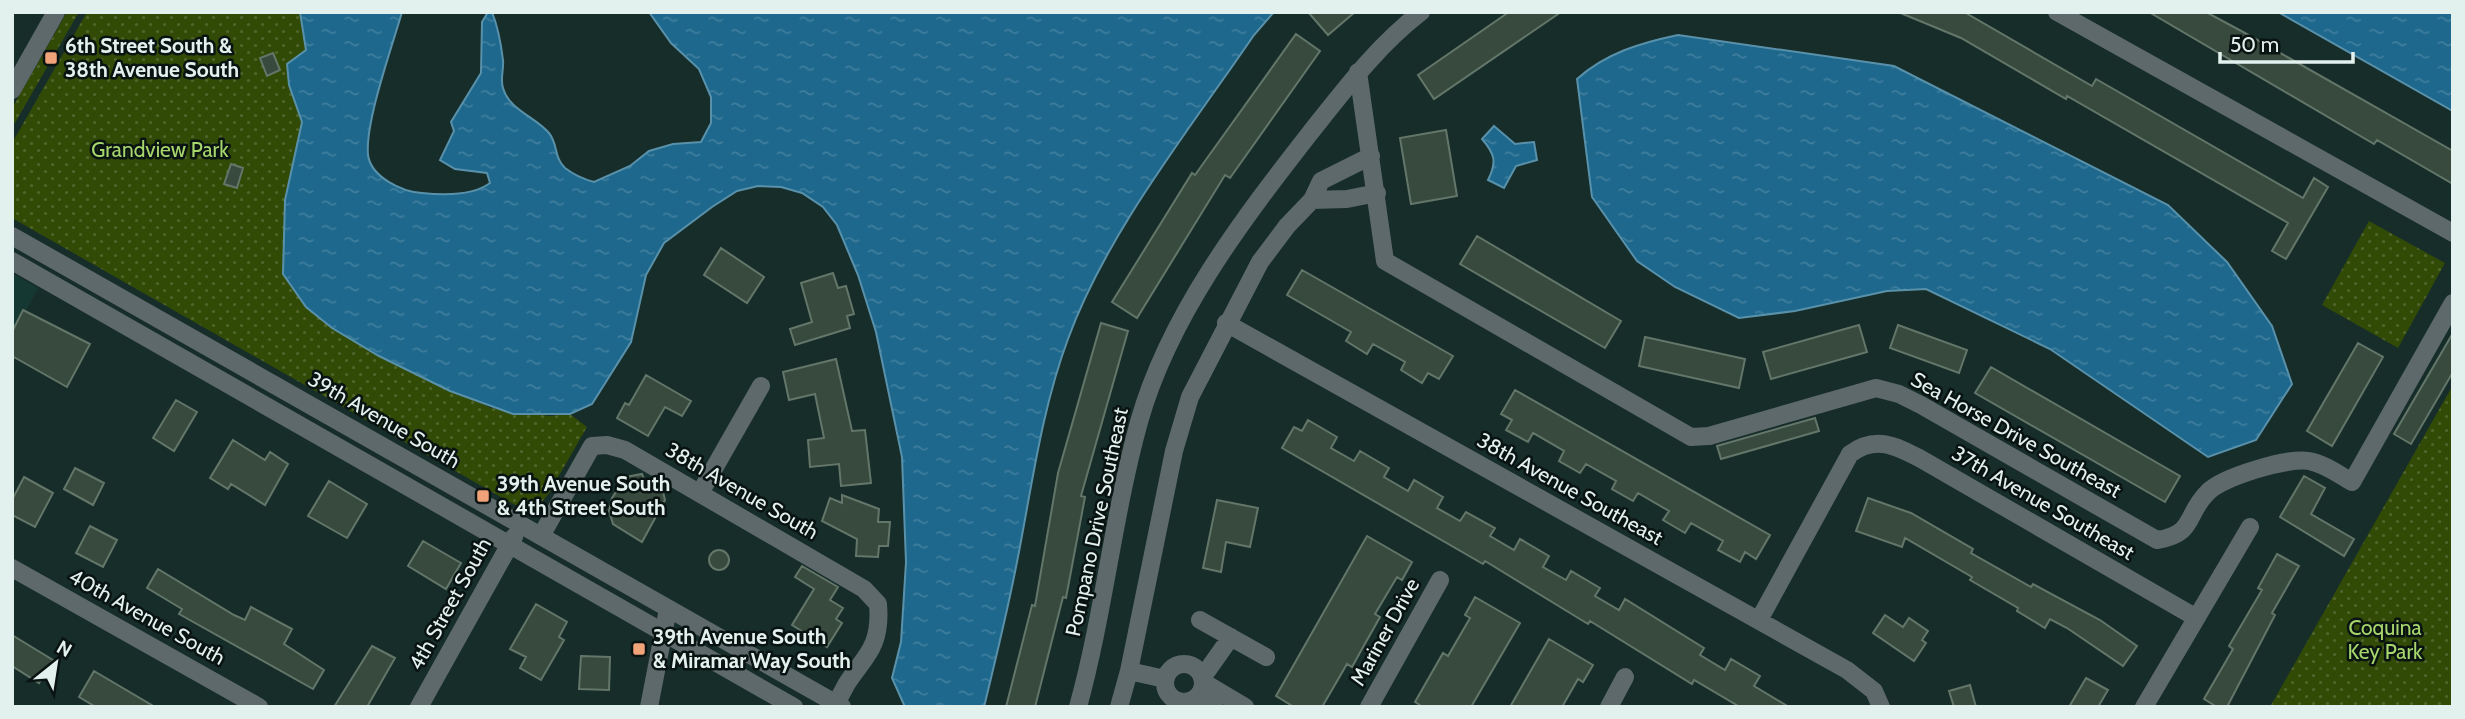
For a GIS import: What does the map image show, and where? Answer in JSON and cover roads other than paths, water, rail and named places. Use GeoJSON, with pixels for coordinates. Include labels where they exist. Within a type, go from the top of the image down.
{"type":"FeatureCollection","features":[{"type":"Feature","properties":{"kind":"street"},"geometry":{"type":"LineString","coordinates":[[12,90],[56,12]]}},
{"type":"Feature","properties":{"kind":"street","name":"Pompano Drive Southeast"},"geometry":{"type":"LineString","coordinates":[[1078,707],[1092,658],[1139,420],[1159,366],[1210,272],[1247,216],[1358,72],[1393,34],[1421,12]]}},
{"type":"Feature","properties":{"kind":"street"},"geometry":{"type":"LineString","coordinates":[[2057,12],[2453,233]]}},
{"type":"Feature","properties":{"kind":"street"},"geometry":{"type":"LineString","coordinates":[[1312,200],[1348,200],[1376,184],[1358,72]]}},
{"type":"Feature","properties":{"kind":"street"},"geometry":{"type":"LineString","coordinates":[[1119,707],[1129,671],[1174,451],[1190,397],[1226,323],[1260,262],[1287,226],[1312,200],[1321,181],[1371,156]]}},
{"type":"Feature","properties":{"kind":"street","name":"Sea Horse Drive Southeast"},"geometry":{"type":"LineString","coordinates":[[1376,184],[1385,261],[1691,437],[1709,436],[1876,388],[1899,394],[1921,405],[2157,540],[2185,531],[2207,492],[2222,482],[2282,462],[2307,460],[2323,465],[2352,482],[2453,303]]}},
{"type":"Feature","properties":{"kind":"street","name":"39th Avenue South"},"geometry":{"type":"LineString","coordinates":[[12,236],[838,706]]}},
{"type":"Feature","properties":{"kind":"street"},"geometry":{"type":"LineString","coordinates":[[12,261],[794,707]]}},
{"type":"Feature","properties":{"kind":"street","name":"38th Avenue Southeast"},"geometry":{"type":"LineString","coordinates":[[1226,323],[1847,670],[1874,691],[1881,707]]}},
{"type":"Feature","properties":{"kind":"street"},"geometry":{"type":"LineString","coordinates":[[700,493],[761,386]]}},
{"type":"Feature","properties":{"kind":"street","name":"37th Avenue Southeast"},"geometry":{"type":"LineString","coordinates":[[1759,620],[1850,454],[1863,444],[1894,445],[2195,618]]}},
{"type":"Feature","properties":{"kind":"street","name":"38th Avenue South"},"geometry":{"type":"LineString","coordinates":[[541,536],[592,446],[607,445],[625,450],[864,589],[878,604],[877,642],[849,680],[838,706]]}},
{"type":"Feature","properties":{"kind":"street","name":"4th Street South"},"geometry":{"type":"LineString","coordinates":[[419,707],[521,524]]}},
{"type":"Feature","properties":{"kind":"street"},"geometry":{"type":"LineString","coordinates":[[2144,707],[2250,527]]}},
{"type":"Feature","properties":{"kind":"street","name":"40th Avenue South"},"geometry":{"type":"LineString","coordinates":[[12,568],[259,707]]}},
{"type":"Feature","properties":{"kind":"street","name":"Mariner Drive"},"geometry":{"type":"LineString","coordinates":[[1369,707],[1440,580]]}},
{"type":"Feature","properties":{"kind":"street"},"geometry":{"type":"LineString","coordinates":[[649,707],[668,609]]}},
{"type":"Feature","properties":{"kind":"street"},"geometry":{"type":"LineString","coordinates":[[1200,620],[1266,657]]}},
{"type":"Feature","properties":{"kind":"street"},"geometry":{"type":"LineString","coordinates":[[1214,707],[1200,686],[1194,667],[1182,665],[1171,669],[1165,679],[1166,689],[1177,701],[1187,702],[1200,686],[1231,637]]}},
{"type":"Feature","properties":{"kind":"street"},"geometry":{"type":"LineString","coordinates":[[1129,671],[1165,679]]}},
{"type":"Feature","properties":{"kind":"street"},"geometry":{"type":"LineString","coordinates":[[1609,707],[1625,677]]}},
{"type":"Feature","properties":{"kind":"street"},"geometry":{"type":"LineString","coordinates":[[1200,686],[1245,707]]}},
{"type":"Feature","properties":{"kind":"water"},"geometry":{"type":"Polygon","coordinates":[[[300,12],[402,12],[375,104],[368,141],[370,163],[389,182],[406,190],[448,194],[475,190],[490,183],[487,173],[455,169],[440,160],[454,131],[451,122],[481,73],[482,22],[488,12],[492,12],[499,36],[503,60],[502,85],[506,96],[549,133],[559,160],[565,168],[594,182],[630,166],[649,151],[673,144],[701,142],[711,123],[711,97],[699,69],[671,43],[649,12],[1274,12],[1254,35],[1177,144],[1127,221],[1085,299],[1068,339],[1050,396],[1012,589],[984,707],[905,707],[892,678],[901,642],[906,562],[902,457],[876,332],[858,275],[837,225],[823,207],[802,193],[781,187],[758,186],[737,191],[664,243],[646,275],[631,342],[592,404],[570,414],[513,414],[450,391],[379,356],[332,328],[306,307],[283,274],[285,200],[302,122],[289,85],[287,64],[306,50],[300,12]]]}},
{"type":"Feature","properties":{"kind":"water"},"geometry":{"type":"Polygon","coordinates":[[[2278,12],[2453,12],[2453,110],[2451,110],[2278,12]]]}},
{"type":"Feature","properties":{"kind":"water"},"geometry":{"type":"Polygon","coordinates":[[[1678,35],[1894,66],[2168,205],[2227,262],[2272,326],[2292,384],[2256,440],[2208,457],[2050,349],[1926,289],[1887,291],[1795,311],[1739,318],[1675,287],[1637,261],[1592,197],[1577,79],[1600,62],[1624,50],[1678,35]]]}},
{"type":"Feature","properties":{"kind":"water"},"geometry":{"type":"Polygon","coordinates":[[[1494,126],[1515,144],[1534,142],[1537,160],[1516,166],[1504,188],[1488,180],[1493,168],[1493,158],[1482,139],[1494,126]]]}},
{"type":"Feature","properties":{"kind":"place","name":"6th Street South & 38th Avenue South"},"geometry":{"type":"Point","coordinates":[51,58]}},
{"type":"Feature","properties":{"kind":"place","name":"39th Avenue South & 4th Street South"},"geometry":{"type":"Point","coordinates":[483,496]}},
{"type":"Feature","properties":{"kind":"place","name":"39th Avenue South & Miramar Way South"},"geometry":{"type":"Point","coordinates":[639,649]}},
{"type":"Feature","properties":{"kind":"park label","name":"Grandview Park"},"geometry":{"type":"Point","coordinates":[160,150]}},
{"type":"Feature","properties":{"kind":"park label","name":"Coquina Key Park"},"geometry":{"type":"Point","coordinates":[2385,640]}}]}
